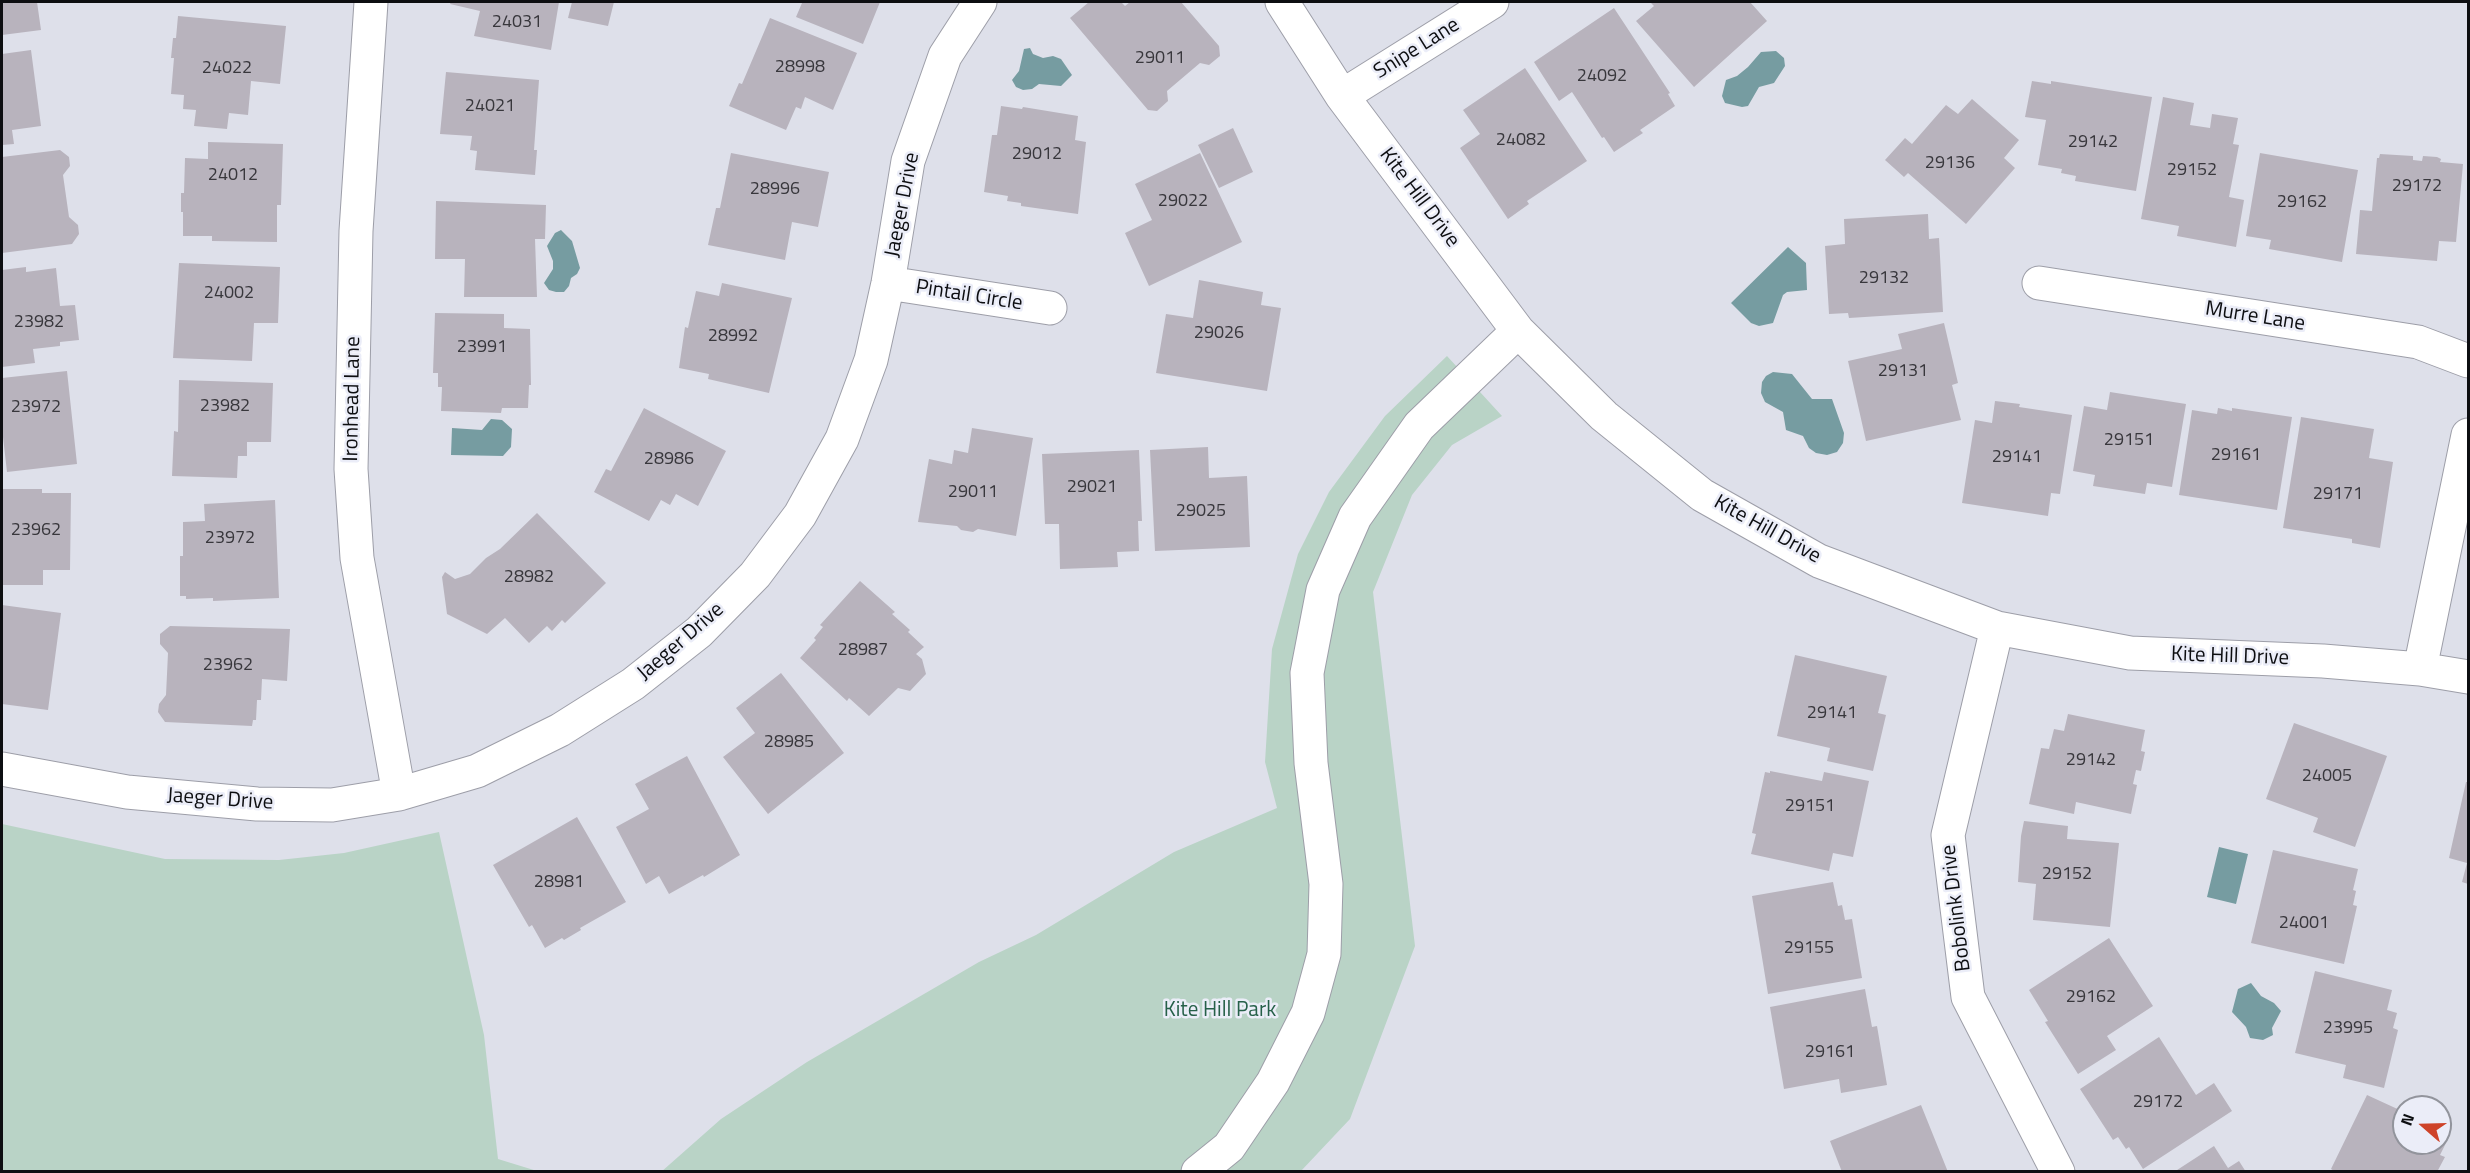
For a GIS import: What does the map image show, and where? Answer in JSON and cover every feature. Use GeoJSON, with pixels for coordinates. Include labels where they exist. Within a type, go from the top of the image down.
{"type":"FeatureCollection","features":[{"type":"Feature","properties":{"kind":"street","name":"Ironhead Lane"},"geometry":{"type":"LineString","coordinates":[[371,2],[356,231],[351,469],[357,558],[399,794]]}},
{"type":"Feature","properties":{"kind":"street","name":"Jaeger Drive"},"geometry":{"type":"LineString","coordinates":[[2,769],[127,792],[257,804],[332,805],[399,794],[477,771],[560,730],[633,684],[699,632],[755,575],[800,515],[842,439],[872,360],[888,283],[908,161],[945,56],[980,2]]}},
{"type":"Feature","properties":{"kind":"street","name":"Kite Hill Drive"},"geometry":{"type":"LineString","coordinates":[[1282,2],[1342,96],[1518,331],[1604,416],[1702,495],[1819,561],[1998,628],[2130,653],[2324,661],[2420,669],[2469,677]]}},
{"type":"Feature","properties":{"kind":"street","name":"Snipe Lane"},"geometry":{"type":"LineString","coordinates":[[1342,96],[1492,2]]}},
{"type":"Feature","properties":{"kind":"street","name":"Pintail Circle"},"geometry":{"type":"LineString","coordinates":[[888,283],[1050,308]]}},
{"type":"Feature","properties":{"kind":"street","name":"Murre Lane"},"geometry":{"type":"LineString","coordinates":[[2039,284],[2418,342],[2469,361]]}},
{"type":"Feature","properties":{"kind":"street"},"geometry":{"type":"LineString","coordinates":[[1198,1172],[1228,1147],[1273,1082],[1308,1013],[1324,954],[1326,884],[1311,763],[1307,673],[1323,590],[1355,517],[1419,426],[1518,331]]}},
{"type":"Feature","properties":{"kind":"street"},"geometry":{"type":"LineString","coordinates":[[2420,669],[2469,435]]}},
{"type":"Feature","properties":{"kind":"street","name":"Bobolink Drive"},"geometry":{"type":"LineString","coordinates":[[1998,628],[1948,835],[1968,997],[2058,1172]]}},
{"type":"Feature","properties":{"kind":"green space","name":"Kite Hill Park"},"geometry":{"type":"Polygon","coordinates":[[[1447,356],[1502,416],[1452,445],[1412,495],[1373,592],[1415,946],[1350,1119],[1301,1171],[661,1172],[721,1119],[807,1062],[979,962],[1036,935],[1174,852],[1277,808],[1265,762],[1272,649],[1298,554],[1329,492],[1385,416],[1447,356]]]}},
{"type":"Feature","properties":{"kind":"green space"},"geometry":{"type":"Polygon","coordinates":[[[2,824],[165,859],[279,860],[344,853],[439,832],[484,1035],[498,1159],[537,1171],[2,1171],[2,824]]]}},
{"type":"Feature","properties":{"kind":"water"},"geometry":{"type":"Polygon","coordinates":[[[1030,48],[1033,54],[1043,58],[1053,56],[1061,59],[1072,75],[1061,86],[1039,84],[1032,89],[1023,90],[1016,87],[1012,80],[1019,71],[1024,49],[1030,48]]]}},
{"type":"Feature","properties":{"kind":"water"},"geometry":{"type":"Polygon","coordinates":[[[1776,51],[1784,58],[1785,66],[1774,83],[1759,87],[1748,106],[1725,103],[1722,96],[1726,80],[1737,76],[1761,52],[1776,51]]]}},
{"type":"Feature","properties":{"kind":"water"},"geometry":{"type":"Polygon","coordinates":[[[561,230],[572,241],[580,268],[571,278],[564,292],[556,292],[549,290],[544,283],[553,269],[553,261],[547,246],[555,233],[561,230]]]}},
{"type":"Feature","properties":{"kind":"water"},"geometry":{"type":"Polygon","coordinates":[[[1788,247],[1806,263],[1807,290],[1787,292],[1783,295],[1773,323],[1759,326],[1751,323],[1731,303],[1788,247]]]}},
{"type":"Feature","properties":{"kind":"water"},"geometry":{"type":"Polygon","coordinates":[[[1773,372],[1792,374],[1812,399],[1832,399],[1844,433],[1843,443],[1837,452],[1827,455],[1816,453],[1809,448],[1803,436],[1786,430],[1783,412],[1765,402],[1761,393],[1762,382],[1773,372]]]}},
{"type":"Feature","properties":{"kind":"water"},"geometry":{"type":"Polygon","coordinates":[[[491,419],[502,420],[512,429],[511,447],[503,456],[451,455],[452,428],[482,430],[491,419]]]}},
{"type":"Feature","properties":{"kind":"water"},"geometry":{"type":"Polygon","coordinates":[[[2219,847],[2248,854],[2236,904],[2207,897],[2219,847]]]}},
{"type":"Feature","properties":{"kind":"water"},"geometry":{"type":"Polygon","coordinates":[[[2251,983],[2261,996],[2274,1003],[2281,1011],[2272,1028],[2273,1035],[2263,1040],[2250,1038],[2246,1027],[2232,1012],[2238,989],[2251,983]]]}},
{"type":"Feature","properties":{"kind":"building"},"geometry":{"type":"Polygon","coordinates":[[[2,2],[37,2],[41,30],[2,35],[2,2]]]}},
{"type":"Feature","properties":{"kind":"building"},"geometry":{"type":"Polygon","coordinates":[[[451,2],[559,2],[551,50],[474,36],[480,11],[450,4],[451,2]]]}},
{"type":"Feature","properties":{"kind":"building"},"geometry":{"type":"Polygon","coordinates":[[[572,2],[614,2],[608,26],[568,18],[572,2]]]}},
{"type":"Feature","properties":{"kind":"building"},"geometry":{"type":"Polygon","coordinates":[[[798,2],[880,2],[863,44],[796,17],[802,3],[798,2]]]}},
{"type":"Feature","properties":{"kind":"building"},"geometry":{"type":"Polygon","coordinates":[[[1089,2],[1121,2],[1125,6],[1130,2],[1181,2],[1219,46],[1220,56],[1209,65],[1200,63],[1167,91],[1168,101],[1157,111],[1148,110],[1070,18],[1089,2]]]}},
{"type":"Feature","properties":{"kind":"building"},"geometry":{"type":"Polygon","coordinates":[[[1750,2],[1767,21],[1694,87],[1636,21],[1654,6],[1651,3],[1750,2]]]}},
{"type":"Feature","properties":{"kind":"building"},"geometry":{"type":"Polygon","coordinates":[[[1614,8],[1670,93],[1668,94],[1675,106],[1640,130],[1643,133],[1614,152],[1604,137],[1602,138],[1572,92],[1559,101],[1534,62],[1614,8]]]}},
{"type":"Feature","properties":{"kind":"building"},"geometry":{"type":"Polygon","coordinates":[[[178,16],[286,26],[280,84],[251,81],[248,115],[229,113],[227,129],[194,126],[196,110],[183,109],[184,95],[171,94],[174,58],[171,58],[178,16]]]}},
{"type":"Feature","properties":{"kind":"building"},"geometry":{"type":"Polygon","coordinates":[[[770,18],[857,53],[833,110],[805,97],[801,109],[796,107],[786,130],[729,106],[739,83],[742,84],[770,18]]]}},
{"type":"Feature","properties":{"kind":"building"},"geometry":{"type":"Polygon","coordinates":[[[31,50],[41,126],[12,130],[14,144],[2,145],[2,54],[31,50]]]}},
{"type":"Feature","properties":{"kind":"building"},"geometry":{"type":"Polygon","coordinates":[[[1525,68],[1587,161],[1527,201],[1529,204],[1508,219],[1460,148],[1480,134],[1463,110],[1525,68]]]}},
{"type":"Feature","properties":{"kind":"building"},"geometry":{"type":"Polygon","coordinates":[[[446,72],[539,80],[534,150],[537,150],[535,175],[475,170],[477,151],[470,150],[472,136],[440,134],[446,72]]]}},
{"type":"Feature","properties":{"kind":"building"},"geometry":{"type":"Polygon","coordinates":[[[2032,81],[2051,84],[2051,81],[2152,97],[2136,191],[2075,181],[2076,176],[2061,173],[2062,169],[2038,165],[2046,120],[2025,117],[2032,81]]]}},
{"type":"Feature","properties":{"kind":"building"},"geometry":{"type":"Polygon","coordinates":[[[2163,97],[2194,103],[2190,125],[2210,128],[2212,114],[2238,118],[2233,144],[2239,145],[2229,197],[2244,200],[2236,247],[2177,236],[2179,226],[2141,219],[2163,97]]]}},
{"type":"Feature","properties":{"kind":"building"},"geometry":{"type":"Polygon","coordinates":[[[1972,99],[2019,140],[2004,158],[2015,168],[1966,224],[1908,173],[1904,177],[1885,160],[1905,138],[1912,144],[1946,105],[1958,114],[1972,99]]]}},
{"type":"Feature","properties":{"kind":"building"},"geometry":{"type":"Polygon","coordinates":[[[1001,106],[1022,109],[1023,107],[1078,116],[1075,140],[1086,142],[1078,214],[1021,206],[1021,203],[1007,201],[1008,196],[984,192],[992,135],[997,135],[1001,106]]]}},
{"type":"Feature","properties":{"kind":"building"},"geometry":{"type":"Polygon","coordinates":[[[1233,128],[1253,172],[1219,188],[1198,145],[1233,128]]]}},
{"type":"Feature","properties":{"kind":"building"},"geometry":{"type":"Polygon","coordinates":[[[208,142],[283,144],[281,205],[277,205],[277,242],[212,241],[212,236],[183,236],[181,193],[184,193],[185,158],[208,159],[208,142]]]}},
{"type":"Feature","properties":{"kind":"building"},"geometry":{"type":"Polygon","coordinates":[[[60,150],[69,157],[70,166],[63,175],[69,217],[78,225],[79,234],[72,244],[2,253],[2,157],[60,150]]]}},
{"type":"Feature","properties":{"kind":"building"},"geometry":{"type":"Polygon","coordinates":[[[731,153],[829,172],[818,227],[792,222],[785,260],[708,245],[716,208],[720,208],[731,153]]]}},
{"type":"Feature","properties":{"kind":"building"},"geometry":{"type":"Polygon","coordinates":[[[1200,153],[1242,242],[1149,286],[1125,233],[1152,220],[1135,184],[1200,153]]]}},
{"type":"Feature","properties":{"kind":"building"},"geometry":{"type":"Polygon","coordinates":[[[2260,153],[2358,170],[2342,262],[2269,249],[2271,240],[2246,236],[2260,153]]]}},
{"type":"Feature","properties":{"kind":"building"},"geometry":{"type":"Polygon","coordinates":[[[2380,154],[2413,156],[2413,160],[2422,161],[2423,156],[2437,157],[2441,159],[2440,162],[2463,164],[2456,242],[2439,241],[2437,261],[2356,254],[2360,210],[2372,211],[2377,158],[2380,154]]]}},
{"type":"Feature","properties":{"kind":"building"},"geometry":{"type":"Polygon","coordinates":[[[436,201],[546,205],[545,239],[535,239],[537,297],[464,297],[465,259],[435,259],[436,201]]]}},
{"type":"Feature","properties":{"kind":"building"},"geometry":{"type":"Polygon","coordinates":[[[1928,214],[1929,239],[1939,238],[1943,312],[1849,318],[1848,313],[1829,314],[1825,246],[1845,244],[1844,219],[1928,214]]]}},
{"type":"Feature","properties":{"kind":"building"},"geometry":{"type":"Polygon","coordinates":[[[179,263],[280,267],[278,323],[254,323],[252,361],[173,358],[179,263]]]}},
{"type":"Feature","properties":{"kind":"building"},"geometry":{"type":"Polygon","coordinates":[[[26,267],[26,272],[56,268],[60,306],[75,305],[79,340],[60,342],[60,346],[33,349],[35,363],[2,367],[2,270],[26,267]]]}},
{"type":"Feature","properties":{"kind":"building"},"geometry":{"type":"Polygon","coordinates":[[[1199,280],[1263,292],[1261,305],[1281,308],[1267,391],[1156,373],[1166,314],[1193,318],[1199,280]]]}},
{"type":"Feature","properties":{"kind":"building"},"geometry":{"type":"Polygon","coordinates":[[[722,283],[792,298],[769,393],[708,379],[709,374],[679,368],[685,327],[688,328],[696,291],[719,296],[722,283]]]}},
{"type":"Feature","properties":{"kind":"building"},"geometry":{"type":"Polygon","coordinates":[[[435,313],[504,314],[504,328],[530,329],[531,385],[529,385],[528,408],[502,408],[501,413],[441,411],[442,387],[438,387],[438,373],[433,373],[435,313]]]}},
{"type":"Feature","properties":{"kind":"building"},"geometry":{"type":"Polygon","coordinates":[[[1944,323],[1958,383],[1952,385],[1961,420],[1866,441],[1848,361],[1902,349],[1898,334],[1944,323]]]}},
{"type":"Feature","properties":{"kind":"building"},"geometry":{"type":"Polygon","coordinates":[[[67,371],[77,464],[7,472],[2,437],[2,378],[67,371]]]}},
{"type":"Feature","properties":{"kind":"building"},"geometry":{"type":"Polygon","coordinates":[[[179,380],[273,383],[271,442],[247,442],[247,456],[238,456],[237,478],[172,476],[174,431],[178,432],[179,380]]]}},
{"type":"Feature","properties":{"kind":"building"},"geometry":{"type":"Polygon","coordinates":[[[2110,392],[2186,404],[2172,487],[2147,483],[2145,494],[2093,486],[2095,475],[2073,471],[2084,406],[2107,410],[2110,392]]]}},
{"type":"Feature","properties":{"kind":"building"},"geometry":{"type":"Polygon","coordinates":[[[1995,401],[2072,415],[2060,494],[2051,493],[2048,516],[1962,503],[1975,420],[1992,423],[1995,401]]]}},
{"type":"Feature","properties":{"kind":"building"},"geometry":{"type":"Polygon","coordinates":[[[644,408],[726,451],[698,506],[676,494],[670,505],[661,500],[649,521],[594,492],[606,469],[611,471],[644,408]]]}},
{"type":"Feature","properties":{"kind":"building"},"geometry":{"type":"Polygon","coordinates":[[[2218,408],[2292,417],[2277,510],[2179,495],[2192,410],[2217,414],[2218,408]]]}},
{"type":"Feature","properties":{"kind":"building"},"geometry":{"type":"Polygon","coordinates":[[[2301,417],[2374,429],[2369,458],[2393,462],[2380,548],[2352,543],[2352,539],[2283,528],[2301,417]]]}},
{"type":"Feature","properties":{"kind":"building"},"geometry":{"type":"Polygon","coordinates":[[[972,428],[1033,438],[1016,536],[978,529],[973,532],[961,530],[957,526],[918,522],[929,459],[952,464],[954,450],[968,453],[972,428]]]}},
{"type":"Feature","properties":{"kind":"building"},"geometry":{"type":"Polygon","coordinates":[[[1208,447],[1209,478],[1247,476],[1250,547],[1155,551],[1150,450],[1208,447]]]}},
{"type":"Feature","properties":{"kind":"building"},"geometry":{"type":"Polygon","coordinates":[[[1139,450],[1142,521],[1138,521],[1139,551],[1117,552],[1118,567],[1060,569],[1059,524],[1045,524],[1042,454],[1139,450]]]}},
{"type":"Feature","properties":{"kind":"building"},"geometry":{"type":"Polygon","coordinates":[[[2,489],[42,489],[42,493],[71,493],[70,570],[43,570],[43,585],[2,585],[2,489]]]}},
{"type":"Feature","properties":{"kind":"building"},"geometry":{"type":"Polygon","coordinates":[[[275,500],[279,598],[213,601],[213,598],[186,599],[186,596],[180,596],[183,522],[205,521],[204,504],[275,500]]]}},
{"type":"Feature","properties":{"kind":"building"},"geometry":{"type":"Polygon","coordinates":[[[537,513],[606,583],[565,623],[562,620],[552,631],[547,626],[529,643],[505,618],[487,634],[447,614],[442,577],[445,572],[455,579],[470,574],[537,513]]]}},
{"type":"Feature","properties":{"kind":"building"},"geometry":{"type":"Polygon","coordinates":[[[860,581],[895,612],[892,614],[924,647],[916,654],[922,659],[926,674],[910,691],[898,688],[869,716],[849,698],[847,701],[800,658],[816,640],[814,638],[823,627],[820,625],[860,581]]]}},
{"type":"Feature","properties":{"kind":"building"},"geometry":{"type":"Polygon","coordinates":[[[2,605],[61,613],[48,710],[2,704],[2,605]]]}},
{"type":"Feature","properties":{"kind":"building"},"geometry":{"type":"Polygon","coordinates":[[[170,626],[290,629],[287,681],[262,679],[261,700],[257,700],[256,720],[253,720],[252,726],[165,722],[158,712],[159,704],[166,695],[168,653],[160,644],[160,634],[170,626]]]}},
{"type":"Feature","properties":{"kind":"building"},"geometry":{"type":"Polygon","coordinates":[[[1795,655],[1887,676],[1878,713],[1886,715],[1873,771],[1827,761],[1830,748],[1777,736],[1795,655]]]}},
{"type":"Feature","properties":{"kind":"building"},"geometry":{"type":"Polygon","coordinates":[[[781,673],[844,753],[768,814],[723,757],[755,733],[736,708],[781,673]]]}},
{"type":"Feature","properties":{"kind":"building"},"geometry":{"type":"Polygon","coordinates":[[[2068,714],[2145,730],[2141,751],[2145,752],[2141,771],[2136,770],[2133,784],[2137,785],[2131,814],[2076,802],[2074,814],[2029,804],[2041,748],[2049,749],[2054,729],[2064,731],[2068,714]]]}},
{"type":"Feature","properties":{"kind":"building"},"geometry":{"type":"Polygon","coordinates":[[[2294,723],[2387,756],[2355,847],[2313,832],[2318,818],[2266,799],[2294,723]]]}},
{"type":"Feature","properties":{"kind":"building"},"geometry":{"type":"Polygon","coordinates":[[[687,756],[740,855],[704,877],[703,875],[669,894],[659,876],[646,884],[616,827],[649,809],[635,784],[687,756]]]}},
{"type":"Feature","properties":{"kind":"building"},"geometry":{"type":"Polygon","coordinates":[[[1770,771],[1822,781],[1824,772],[1869,781],[1853,857],[1833,853],[1829,871],[1751,854],[1756,834],[1752,833],[1765,772],[1770,773],[1770,771]]]}},
{"type":"Feature","properties":{"kind":"building"},"geometry":{"type":"Polygon","coordinates":[[[2466,782],[2468,782],[2468,884],[2462,882],[2467,863],[2449,858],[2466,782]]]}},
{"type":"Feature","properties":{"kind":"building"},"geometry":{"type":"Polygon","coordinates":[[[577,817],[626,902],[580,928],[581,930],[564,940],[562,938],[545,948],[532,925],[529,927],[493,865],[577,817]]]}},
{"type":"Feature","properties":{"kind":"building"},"geometry":{"type":"Polygon","coordinates":[[[2024,821],[2068,826],[2067,839],[2119,843],[2110,927],[2033,920],[2036,884],[2018,882],[2024,821]]]}},
{"type":"Feature","properties":{"kind":"building"},"geometry":{"type":"Polygon","coordinates":[[[2273,850],[2358,869],[2353,890],[2356,891],[2353,905],[2357,906],[2344,964],[2251,943],[2273,850]]]}},
{"type":"Feature","properties":{"kind":"building"},"geometry":{"type":"Polygon","coordinates":[[[1833,882],[1838,906],[1842,905],[1845,920],[1852,919],[1862,978],[1768,994],[1752,896],[1833,882]]]}},
{"type":"Feature","properties":{"kind":"building"},"geometry":{"type":"Polygon","coordinates":[[[2109,938],[2153,1006],[2107,1036],[2116,1050],[2078,1074],[2045,1022],[2048,1021],[2029,990],[2109,938]]]}},
{"type":"Feature","properties":{"kind":"building"},"geometry":{"type":"Polygon","coordinates":[[[2315,971],[2392,990],[2387,1010],[2397,1013],[2393,1028],[2398,1030],[2384,1088],[2343,1078],[2346,1065],[2295,1053],[2315,971]]]}},
{"type":"Feature","properties":{"kind":"building"},"geometry":{"type":"Polygon","coordinates":[[[1865,989],[1872,1027],[1877,1026],[1887,1085],[1841,1093],[1839,1079],[1784,1089],[1770,1007],[1865,989]]]}},
{"type":"Feature","properties":{"kind":"building"},"geometry":{"type":"Polygon","coordinates":[[[2159,1037],[2196,1095],[2214,1083],[2232,1111],[2143,1169],[2129,1147],[2126,1149],[2118,1137],[2113,1140],[2080,1089],[2159,1037]]]}},
{"type":"Feature","properties":{"kind":"building"},"geometry":{"type":"Polygon","coordinates":[[[2367,1095],[2392,1106],[2392,1155],[2440,1155],[2445,1157],[2437,1172],[2336,1172],[2331,1169],[2367,1095]]]}},
{"type":"Feature","properties":{"kind":"building"},"geometry":{"type":"Polygon","coordinates":[[[1921,1105],[1948,1172],[1842,1172],[1830,1141],[1921,1105]]]}},
{"type":"Feature","properties":{"kind":"building"},"geometry":{"type":"Polygon","coordinates":[[[2214,1146],[2228,1168],[2239,1161],[2246,1172],[2174,1172],[2214,1146]]]}}]}
